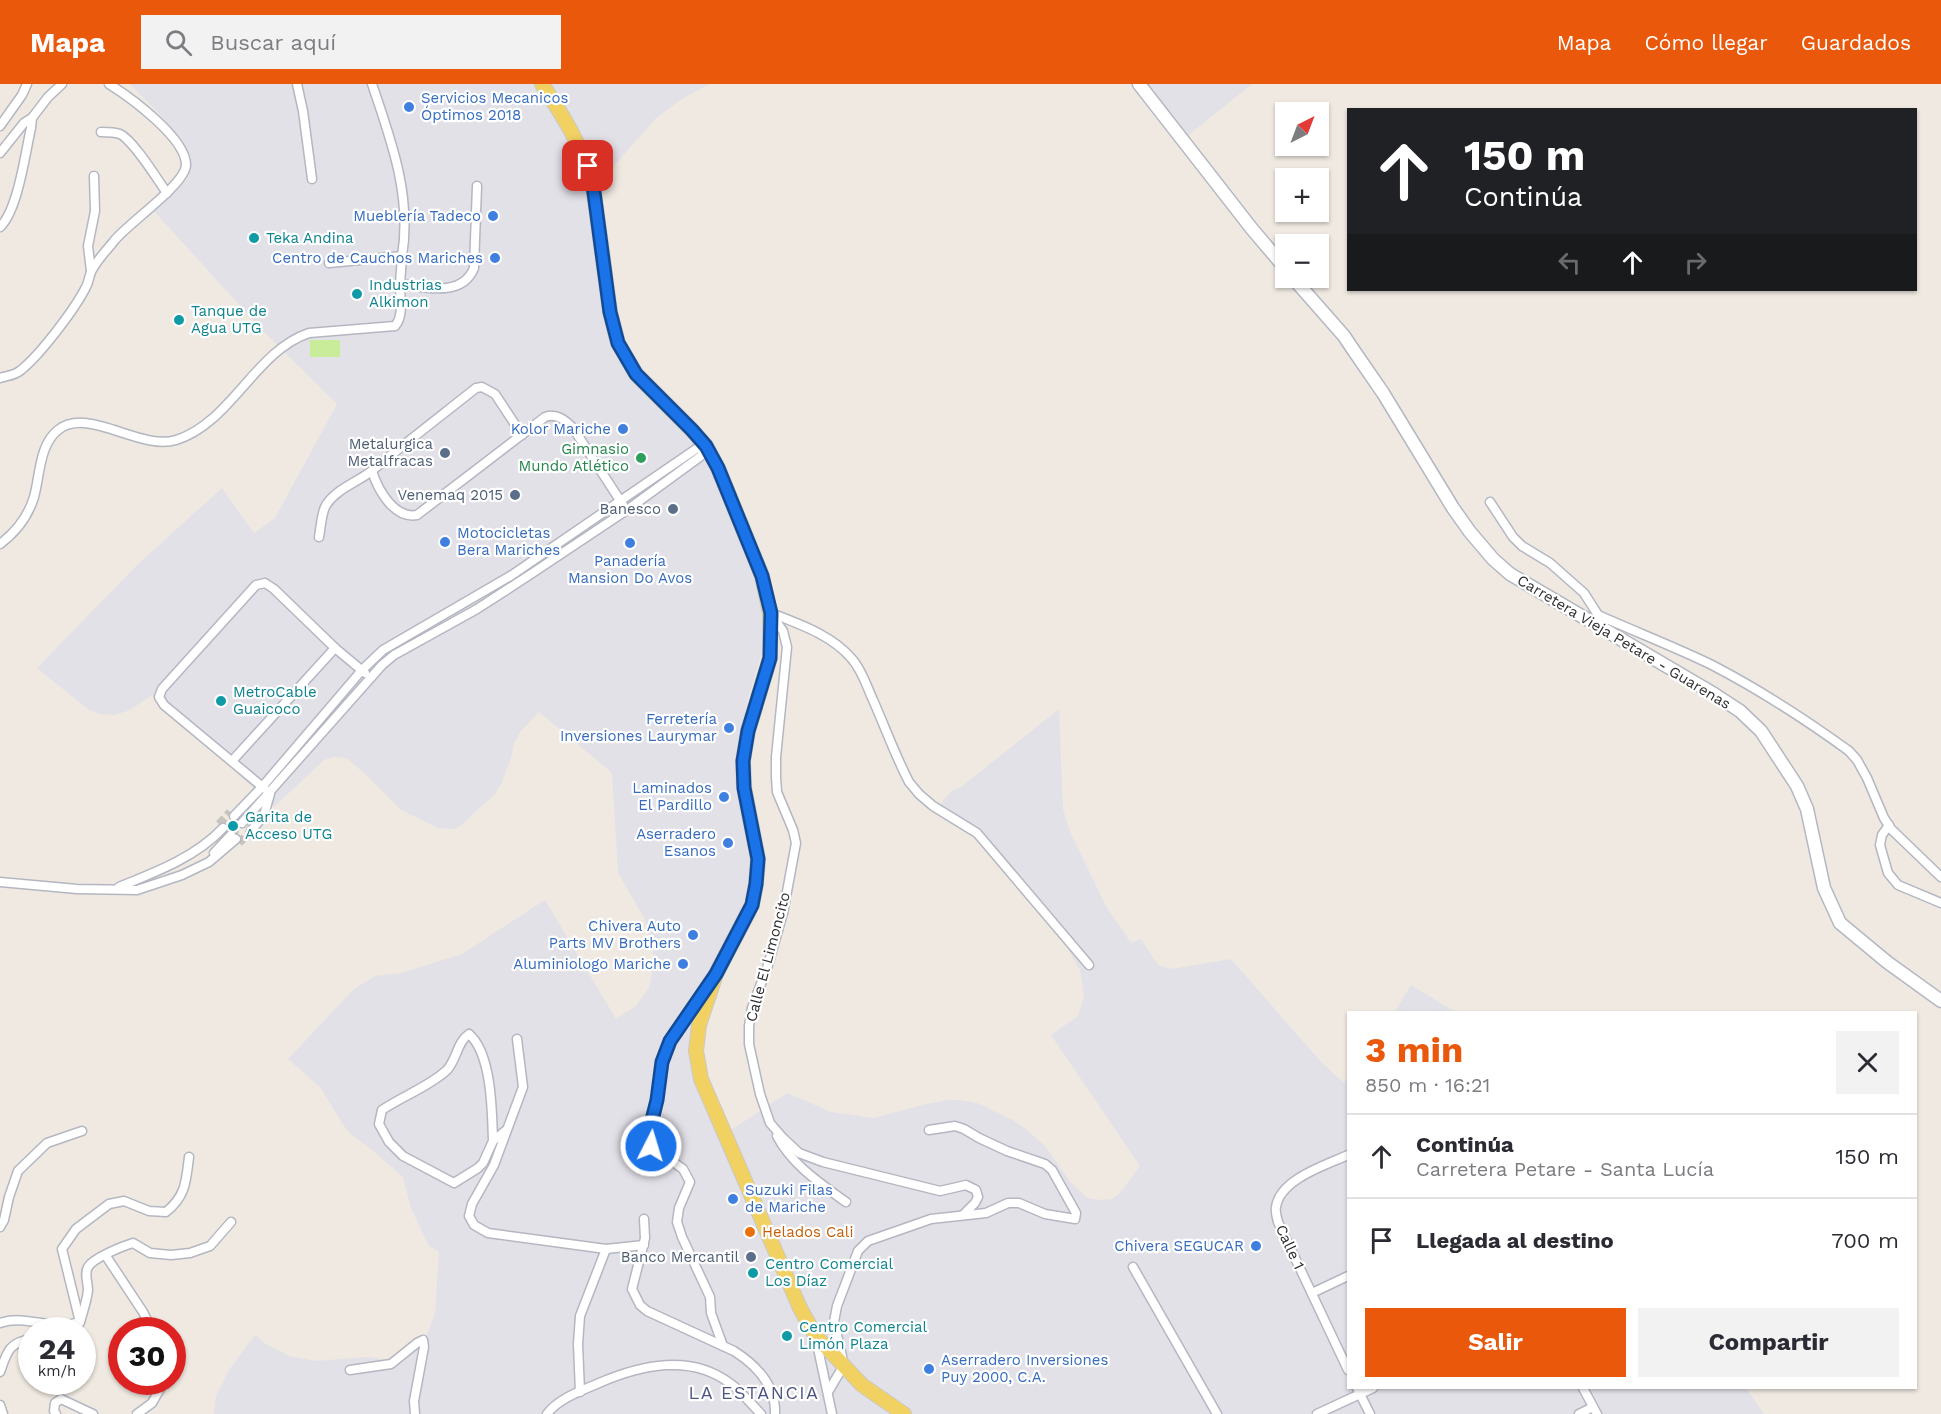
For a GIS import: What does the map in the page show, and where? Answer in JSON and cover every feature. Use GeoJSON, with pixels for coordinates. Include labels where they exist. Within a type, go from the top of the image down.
{"type":"FeatureCollection","features":[{"type":"Feature","properties":{"kind":"main road"},"geometry":{"type":"LineString","coordinates":[[542,84],[581,147],[588,166],[593,185],[610,312],[623,353],[646,386],[687,424],[706,446],[745,531],[762,576],[771,613],[770,658],[748,731],[743,761],[744,788],[758,859],[756,884],[752,905],[716,974],[699,1025],[696,1052],[701,1079],[800,1308],[815,1335],[862,1384],[904,1414]]}},
{"type":"Feature","properties":{"kind":"main road"},"geometry":{"type":"LineString","coordinates":[[1139,84],[1275,256]]}},
{"type":"Feature","properties":{"kind":"main road","name":"Carretera Vieja Petare - Guarenas"},"geometry":{"type":"LineString","coordinates":[[1302,288],[1344,336],[1389,402],[1470,532],[1493,559],[1510,574],[1597,619],[1731,705],[1761,731],[1797,786],[1807,809],[1821,879],[1840,923],[1887,962],[1941,1001]]}},
{"type":"Feature","properties":{"kind":"street"},"geometry":{"type":"LineString","coordinates":[[0,126],[27,84]]}},
{"type":"Feature","properties":{"kind":"street"},"geometry":{"type":"LineString","coordinates":[[0,153],[24,123],[32,118],[48,97],[62,84]]}},
{"type":"Feature","properties":{"kind":"street"},"geometry":{"type":"LineString","coordinates":[[0,378],[22,370],[40,351],[85,290],[91,271],[116,238],[167,193],[184,172],[186,163],[183,154],[172,137],[154,117],[129,96],[109,84]]}},
{"type":"Feature","properties":{"kind":"street"},"geometry":{"type":"LineString","coordinates":[[297,84],[312,179]]}},
{"type":"Feature","properties":{"kind":"street"},"geometry":{"type":"LineString","coordinates":[[0,544],[18,529],[30,508],[50,437],[63,426],[94,425],[153,442],[167,442],[182,438],[209,422],[278,351],[295,338],[309,333],[395,326],[399,321],[400,313],[402,256],[405,242],[404,201],[398,163],[372,84]]}},
{"type":"Feature","properties":{"kind":"street"},"geometry":{"type":"LineString","coordinates":[[0,227],[6,221],[16,197],[32,118]]}},
{"type":"Feature","properties":{"kind":"street"},"geometry":{"type":"LineString","coordinates":[[101,132],[123,136],[167,193]]}},
{"type":"Feature","properties":{"kind":"street"},"geometry":{"type":"LineString","coordinates":[[91,271],[88,246],[96,202],[94,176]]}},
{"type":"Feature","properties":{"kind":"street"},"geometry":{"type":"LineString","coordinates":[[400,285],[448,289],[460,284],[472,274],[477,186]]}},
{"type":"Feature","properties":{"kind":"street"},"geometry":{"type":"LineString","coordinates":[[329,263],[402,256]]}},
{"type":"Feature","properties":{"kind":"street"},"geometry":{"type":"LineString","coordinates":[[319,537],[327,504],[476,388],[482,387],[495,394],[522,435]]}},
{"type":"Feature","properties":{"kind":"street"},"geometry":{"type":"LineString","coordinates":[[372,471],[375,481],[393,507],[411,516],[417,515],[545,417],[557,416],[573,428],[627,510]]}},
{"type":"Feature","properties":{"kind":"street"},"geometry":{"type":"LineString","coordinates":[[232,814],[254,796],[362,670],[390,645],[512,575],[696,449],[706,446]]}},
{"type":"Feature","properties":{"kind":"street"},"geometry":{"type":"LineString","coordinates":[[270,794],[264,815],[247,828],[259,814],[263,801],[370,677],[394,655],[477,609],[627,510],[701,456],[706,446]]}},
{"type":"Feature","properties":{"kind":"street"},"geometry":{"type":"LineString","coordinates":[[1490,502],[1513,537],[1522,546],[1550,563],[1584,593],[1597,619],[1652,637],[1713,666],[1781,704],[1848,751],[1857,760],[1889,825],[1941,877]]}},
{"type":"Feature","properties":{"kind":"street"},"geometry":{"type":"LineString","coordinates":[[270,794],[164,705],[159,697],[162,689],[255,585],[265,583],[370,677]]}},
{"type":"Feature","properties":{"kind":"street"},"geometry":{"type":"LineString","coordinates":[[771,613],[824,637],[852,659],[864,679],[909,782],[933,806],[977,833],[1089,965]]}},
{"type":"Feature","properties":{"kind":"street","name":"Calle El Limoncito"},"geometry":{"type":"LineString","coordinates":[[771,613],[783,631],[787,647],[776,757],[777,792],[796,843],[783,913],[768,965],[752,1008],[749,1026],[749,1044],[757,1084],[770,1122],[799,1153],[823,1162],[940,1191],[966,1185],[976,1190],[978,1197],[963,1215]]}},
{"type":"Feature","properties":{"kind":"street"},"geometry":{"type":"LineString","coordinates":[[232,761],[335,648]]}},
{"type":"Feature","properties":{"kind":"street"},"geometry":{"type":"LineString","coordinates":[[1889,825],[1882,835],[1880,845],[1888,873],[1898,885],[1941,903]]}},
{"type":"Feature","properties":{"kind":"street"},"geometry":{"type":"LineString","coordinates":[[116,889],[166,867],[205,844],[221,826]]}},
{"type":"Feature","properties":{"kind":"street"},"geometry":{"type":"LineString","coordinates":[[0,882],[77,889],[137,890],[182,875],[212,861],[236,839]]}},
{"type":"Feature","properties":{"kind":"street"},"geometry":{"type":"LineString","coordinates":[[716,974],[670,1041],[662,1062],[657,1100],[648,1136],[651,1146],[682,1168],[690,1182],[679,1208],[677,1222],[710,1297],[711,1313],[723,1346]]}},
{"type":"Feature","properties":{"kind":"street"},"geometry":{"type":"LineString","coordinates":[[493,1141],[486,1066],[476,1040],[469,1034],[463,1038],[449,1068],[439,1077],[381,1110],[379,1124],[389,1142],[403,1156],[454,1182],[483,1163],[493,1141],[505,1131]]}},
{"type":"Feature","properties":{"kind":"street"},"geometry":{"type":"LineString","coordinates":[[517,1039],[523,1087],[494,1165],[472,1204],[469,1216],[474,1225],[488,1233],[606,1250],[644,1245]]}},
{"type":"Feature","properties":{"kind":"street"},"geometry":{"type":"LineString","coordinates":[[770,1122],[783,1148],[799,1165],[846,1202]]}},
{"type":"Feature","properties":{"kind":"street"},"geometry":{"type":"LineString","coordinates":[[828,1392],[844,1365],[834,1322],[837,1306],[858,1251],[868,1241],[931,1219],[986,1213],[1008,1203],[1019,1203],[1045,1214],[1075,1219],[1076,1213],[1052,1170],[1045,1164],[1007,1151],[955,1126],[929,1130]]}},
{"type":"Feature","properties":{"kind":"street"},"geometry":{"type":"LineString","coordinates":[[0,1227],[18,1171],[47,1143],[82,1131]]}},
{"type":"Feature","properties":{"kind":"street","name":"Calle 1"},"geometry":{"type":"LineString","coordinates":[[1347,1155],[1297,1178],[1283,1191],[1276,1207],[1278,1222],[1347,1368]]}},
{"type":"Feature","properties":{"kind":"street"},"geometry":{"type":"LineString","coordinates":[[76,1317],[62,1249],[76,1229],[109,1203],[124,1201],[149,1211],[166,1212],[176,1204],[186,1186],[189,1156]]}},
{"type":"Feature","properties":{"kind":"street"},"geometry":{"type":"LineString","coordinates":[[644,1219],[644,1245],[632,1289],[640,1305],[647,1311],[747,1359],[765,1379],[775,1407],[775,1414]]}},
{"type":"Feature","properties":{"kind":"street"},"geometry":{"type":"LineString","coordinates":[[80,1317],[88,1289],[86,1272],[94,1260],[133,1243],[150,1253],[171,1255],[190,1253],[210,1246],[231,1222]]}},
{"type":"Feature","properties":{"kind":"street"},"geometry":{"type":"LineString","coordinates":[[580,1392],[578,1344],[580,1316],[606,1250]]}},
{"type":"Feature","properties":{"kind":"street"},"geometry":{"type":"LineString","coordinates":[[106,1256],[146,1317]]}},
{"type":"Feature","properties":{"kind":"street"},"geometry":{"type":"LineString","coordinates":[[1133,1268],[1217,1414]]}},
{"type":"Feature","properties":{"kind":"street"},"geometry":{"type":"LineString","coordinates":[[1312,1293],[1347,1276]]}},
{"type":"Feature","properties":{"kind":"street"},"geometry":{"type":"LineString","coordinates":[[0,1323],[18,1320]]}},
{"type":"Feature","properties":{"kind":"street"},"geometry":{"type":"LineString","coordinates":[[815,1335],[832,1414]]}},
{"type":"Feature","properties":{"kind":"street"},"geometry":{"type":"LineString","coordinates":[[350,1370],[391,1364],[417,1342],[423,1340],[424,1347],[414,1401],[416,1414]]}},
{"type":"Feature","properties":{"kind":"street"},"geometry":{"type":"LineString","coordinates":[[0,1372],[7,1352],[14,1343],[18,1342]]}},
{"type":"Feature","properties":{"kind":"street"},"geometry":{"type":"LineString","coordinates":[[547,1414],[551,1409],[580,1392],[647,1366],[685,1366],[715,1374],[731,1384],[760,1414]]}},
{"type":"Feature","properties":{"kind":"street"},"geometry":{"type":"LineString","coordinates":[[1579,1414],[1595,1410],[1584,1389]]}},
{"type":"Feature","properties":{"kind":"street"},"geometry":{"type":"LineString","coordinates":[[1317,1414],[1359,1391],[1370,1414]]}},
{"type":"Feature","properties":{"kind":"street"},"geometry":{"type":"LineString","coordinates":[[137,1414],[152,1402],[156,1395]]}},
{"type":"Feature","properties":{"kind":"street"},"geometry":{"type":"LineString","coordinates":[[56,1414],[55,1403],[61,1398],[93,1414]]}},
{"type":"Feature","properties":{"kind":"street"},"geometry":{"type":"LineString","coordinates":[[0,1405],[3,1414]]}},
{"type":"Feature","properties":{"kind":"shaded area"},"geometry":{"type":"Polygon","coordinates":[[[130,84],[709,84],[682,99],[655,119],[592,191],[616,342],[707,454],[763,587],[767,636],[748,698],[741,735],[755,851],[751,883],[734,926],[700,996],[692,1036],[725,1134],[787,1093],[831,1112],[874,1118],[926,1104],[959,1100],[977,1103],[1013,1120],[1027,1130],[1045,1146],[1071,1183],[1088,1198],[1112,1199],[1119,1194],[1140,1166],[1051,1035],[1078,1016],[1084,996],[1080,970],[1059,934],[973,831],[940,804],[953,790],[961,787],[1059,709],[1063,809],[1070,832],[1106,906],[1131,943],[1141,939],[1158,965],[1172,969],[1231,959],[1322,1063],[1344,1083],[1347,1077],[1347,1389],[1747,1389],[1764,1414],[214,1414],[216,1396],[229,1370],[255,1335],[266,1344],[289,1356],[316,1361],[368,1357],[396,1361],[424,1342],[435,1313],[439,1252],[429,1246],[411,1208],[403,1177],[352,1135],[320,1087],[288,1059],[354,989],[375,976],[401,973],[462,954],[545,900],[616,1019],[636,1006],[649,988],[653,967],[653,948],[644,918],[618,873],[612,773],[539,712],[521,731],[514,743],[511,758],[495,794],[460,826],[453,829],[438,828],[401,810],[346,758],[334,757],[324,760],[274,807],[152,695],[130,710],[115,715],[100,714],[89,710],[37,668],[138,564],[222,488],[254,533],[275,518],[337,404],[264,332],[152,209],[188,178],[190,163],[184,147],[165,120],[130,84]]]}},
{"type":"Feature","properties":{"kind":"shaded area"},"geometry":{"type":"Polygon","coordinates":[[[1145,84],[1252,84],[1186,137],[1145,84]]]}},
{"type":"Feature","properties":{"kind":"shaded area"},"geometry":{"type":"Polygon","coordinates":[[[1411,985],[1453,1011],[1396,1011],[1411,985]]]}},
{"type":"Feature","properties":{"kind":"green space"},"geometry":{"type":"Polygon","coordinates":[[[310,340],[340,340],[340,357],[310,357],[310,340]]]}},
{"type":"Feature","properties":{"kind":"tunnel"},"geometry":{"type":"LineString","coordinates":[[219,824],[230,812]]}},
{"type":"Feature","properties":{"kind":"tunnel"},"geometry":{"type":"LineString","coordinates":[[231,835],[242,823]]}},
{"type":"Feature","properties":{"kind":"tunnel"},"geometry":{"type":"LineString","coordinates":[[239,843],[251,831]]}},
{"type":"Feature","properties":{"kind":"place","name":"Servicios Mecanicos Óptimos 2018"},"geometry":{"type":"Point","coordinates":[409,107]}},
{"type":"Feature","properties":{"kind":"place","name":"Mueblería Tadeco"},"geometry":{"type":"Point","coordinates":[493,216]}},
{"type":"Feature","properties":{"kind":"place","name":"Teka Andina"},"geometry":{"type":"Point","coordinates":[254,238]}},
{"type":"Feature","properties":{"kind":"place","name":"Centro de Cauchos Mariches"},"geometry":{"type":"Point","coordinates":[495,258]}},
{"type":"Feature","properties":{"kind":"place","name":"Industrias Alkimon"},"geometry":{"type":"Point","coordinates":[357,294]}},
{"type":"Feature","properties":{"kind":"place","name":"Tanque de Agua UTG"},"geometry":{"type":"Point","coordinates":[179,320]}},
{"type":"Feature","properties":{"kind":"place","name":"Kolor Mariche"},"geometry":{"type":"Point","coordinates":[623,429]}},
{"type":"Feature","properties":{"kind":"place","name":"Metalurgica Metalfracas"},"geometry":{"type":"Point","coordinates":[445,453]}},
{"type":"Feature","properties":{"kind":"place","name":"Gimnasio Mundo Atlético"},"geometry":{"type":"Point","coordinates":[641,458]}},
{"type":"Feature","properties":{"kind":"place","name":"Venemaq 2015"},"geometry":{"type":"Point","coordinates":[515,495]}},
{"type":"Feature","properties":{"kind":"place","name":"Banesco"},"geometry":{"type":"Point","coordinates":[673,509]}},
{"type":"Feature","properties":{"kind":"place","name":"Motocicletas Bera Mariches"},"geometry":{"type":"Point","coordinates":[445,542]}},
{"type":"Feature","properties":{"kind":"place","name":"Panadería Mansion Do Avos"},"geometry":{"type":"Point","coordinates":[630,543]}},
{"type":"Feature","properties":{"kind":"place","name":"MetroCable Guaicoco"},"geometry":{"type":"Point","coordinates":[221,701]}},
{"type":"Feature","properties":{"kind":"place","name":"Ferretería Inversiones Laurymar"},"geometry":{"type":"Point","coordinates":[729,728]}},
{"type":"Feature","properties":{"kind":"place","name":"Laminados El Pardillo"},"geometry":{"type":"Point","coordinates":[724,797]}},
{"type":"Feature","properties":{"kind":"place","name":"Garita de Acceso UTG"},"geometry":{"type":"Point","coordinates":[233,826]}},
{"type":"Feature","properties":{"kind":"place","name":"Aserradero Esanos"},"geometry":{"type":"Point","coordinates":[728,843]}},
{"type":"Feature","properties":{"kind":"place","name":"Chivera Auto Parts MV Brothers"},"geometry":{"type":"Point","coordinates":[693,935]}},
{"type":"Feature","properties":{"kind":"place","name":"Aluminiologo Mariche"},"geometry":{"type":"Point","coordinates":[683,964]}},
{"type":"Feature","properties":{"kind":"place","name":"Suzuki Filas de Mariche"},"geometry":{"type":"Point","coordinates":[733,1199]}},
{"type":"Feature","properties":{"kind":"place","name":"Helados Cali"},"geometry":{"type":"Point","coordinates":[750,1232]}},
{"type":"Feature","properties":{"kind":"place","name":"Chivera SEGUCAR"},"geometry":{"type":"Point","coordinates":[1256,1246]}},
{"type":"Feature","properties":{"kind":"place","name":"Banco Mercantil"},"geometry":{"type":"Point","coordinates":[751,1257]}},
{"type":"Feature","properties":{"kind":"place","name":"Centro Comercial Los Díaz"},"geometry":{"type":"Point","coordinates":[753,1273]}},
{"type":"Feature","properties":{"kind":"place","name":"Centro Comercial Limón Plaza"},"geometry":{"type":"Point","coordinates":[787,1336]}},
{"type":"Feature","properties":{"kind":"place","name":"Aserradero Inversiones Puy 2000, C.A."},"geometry":{"type":"Point","coordinates":[929,1369]}},
{"type":"Feature","properties":{"kind":"district","name":"LA ESTANCIA"},"geometry":{"type":"Point","coordinates":[754,1392]}},
{"type":"Feature","properties":{"kind":"route"},"geometry":{"type":"LineString","coordinates":[[588,166],[593,185],[610,312],[618,343],[628,362],[646,386],[706,446],[745,531],[762,576],[771,613],[770,658],[748,731],[743,761],[744,788],[758,859],[752,905],[716,974],[670,1041],[662,1062],[657,1100],[648,1136],[651,1146]]}}]}
